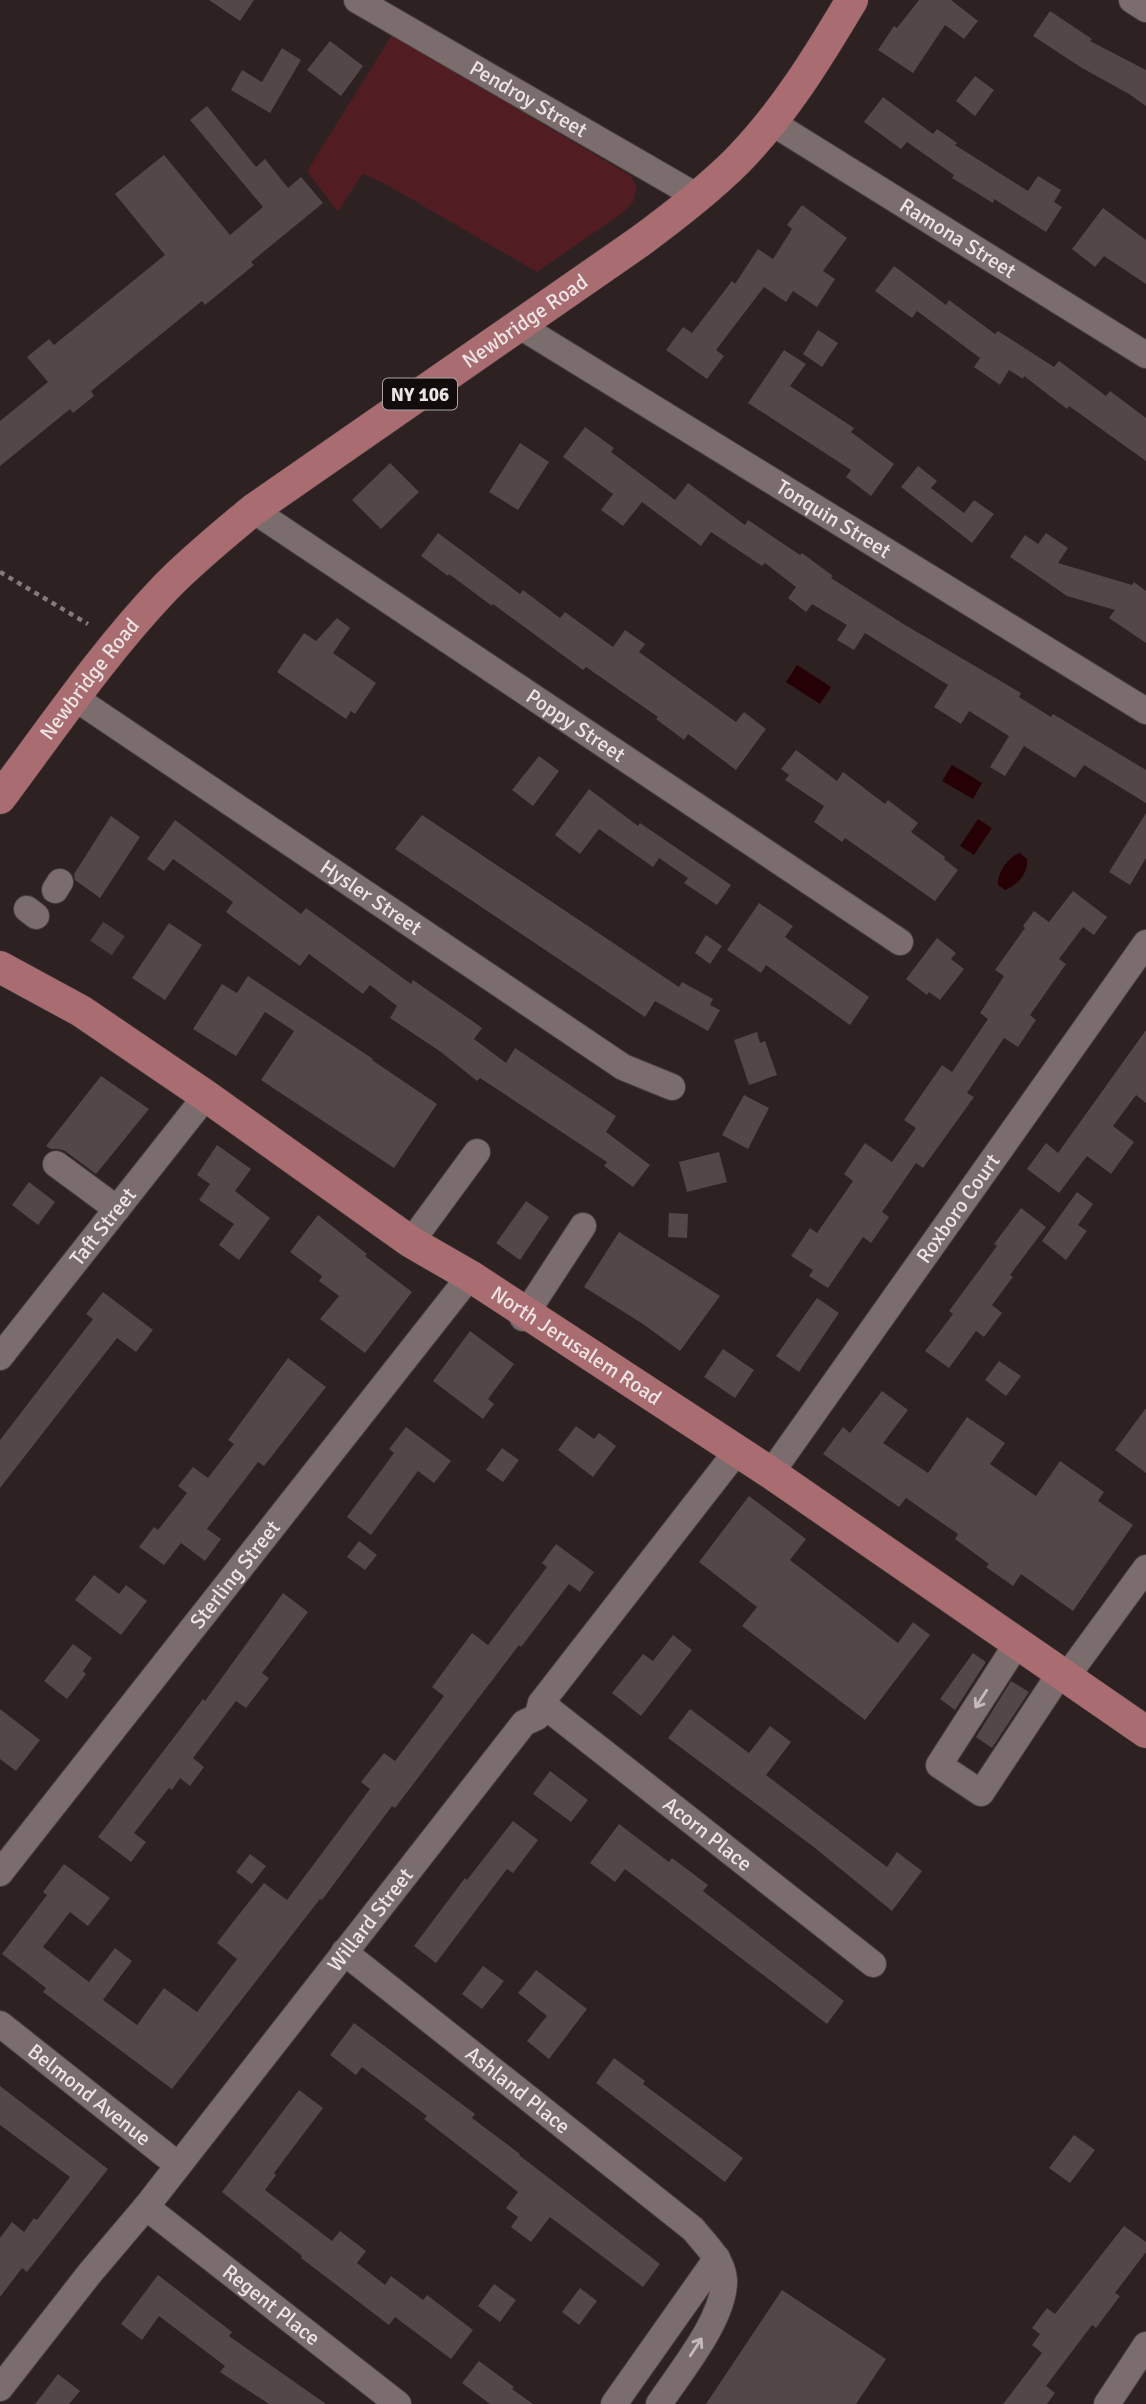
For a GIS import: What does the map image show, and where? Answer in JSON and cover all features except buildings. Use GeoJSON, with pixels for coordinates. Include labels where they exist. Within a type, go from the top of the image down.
{"type":"FeatureCollection","features":[{"type":"Feature","properties":{"kind":"main road","name":"Newbridge Road"},"geometry":{"type":"LineString","coordinates":[[0,797],[127,632],[167,586],[253,510],[520,326],[698,197],[738,160],[771,122],[813,65],[852,0]]}},
{"type":"Feature","properties":{"kind":"main road","name":"North Jerusalem Road"},"geometry":{"type":"LineString","coordinates":[[0,967],[82,1011],[411,1242],[470,1276],[525,1316],[771,1473],[1146,1732]]}},
{"type":"Feature","properties":{"kind":"street","name":"Pendroy Street"},"geometry":{"type":"LineString","coordinates":[[357,0],[698,197]]}},
{"type":"Feature","properties":{"kind":"street"},"geometry":{"type":"LineString","coordinates":[[1132,0],[1146,9]]}},
{"type":"Feature","properties":{"kind":"street","name":"Ramona Street"},"geometry":{"type":"LineString","coordinates":[[771,122],[1146,355]]}},
{"type":"Feature","properties":{"kind":"street","name":"Tonquin Street"},"geometry":{"type":"LineString","coordinates":[[520,326],[1146,710]]}},
{"type":"Feature","properties":{"kind":"street","name":"Poppy Street"},"geometry":{"type":"LineString","coordinates":[[253,510],[900,942]]}},
{"type":"Feature","properties":{"kind":"street","name":"Hysler Street"},"geometry":{"type":"LineString","coordinates":[[75,698],[623,1068],[673,1087]]}},
{"type":"Feature","properties":{"kind":"street","name":"Roxboro Court"},"geometry":{"type":"LineString","coordinates":[[771,1473],[1146,943]]}},
{"type":"Feature","properties":{"kind":"street","name":"Taft Street"},"geometry":{"type":"LineString","coordinates":[[0,1357],[206,1096]]}},
{"type":"Feature","properties":{"kind":"street"},"geometry":{"type":"LineString","coordinates":[[411,1242],[477,1152]]}},
{"type":"Feature","properties":{"kind":"street"},"geometry":{"type":"LineString","coordinates":[[56,1164],[117,1209]]}},
{"type":"Feature","properties":{"kind":"street"},"geometry":{"type":"LineString","coordinates":[[525,1316],[583,1226]]}},
{"type":"Feature","properties":{"kind":"street","name":"Sterling Street"},"geometry":{"type":"LineString","coordinates":[[0,1873],[470,1276]]}},
{"type":"Feature","properties":{"kind":"street","name":"Willard Street"},"geometry":{"type":"LineString","coordinates":[[0,2388],[90,2273],[146,2207],[524,1723],[537,1717],[541,1703],[737,1451]]}},
{"type":"Feature","properties":{"kind":"street"},"geometry":{"type":"LineString","coordinates":[[1018,1642],[939,1765],[981,1793],[1064,1674],[1146,1568]]}},
{"type":"Feature","properties":{"kind":"street","name":"Acorn Place"},"geometry":{"type":"LineString","coordinates":[[541,1703],[873,1964]]}},
{"type":"Feature","properties":{"kind":"street","name":"Ashland Place"},"geometry":{"type":"LineString","coordinates":[[344,1952],[693,2230],[717,2258]]}},
{"type":"Feature","properties":{"kind":"street","name":"Belmond Avenue"},"geometry":{"type":"LineString","coordinates":[[0,2024],[178,2165]]}},
{"type":"Feature","properties":{"kind":"street","name":"Regent Place"},"geometry":{"type":"LineString","coordinates":[[146,2207],[398,2404]]}},
{"type":"Feature","properties":{"kind":"street"},"geometry":{"type":"LineString","coordinates":[[614,2404],[717,2258]]}},
{"type":"Feature","properties":{"kind":"street"},"geometry":{"type":"LineString","coordinates":[[659,2404],[717,2316],[724,2279],[717,2258]]}},
{"type":"Feature","properties":{"kind":"street"},"geometry":{"type":"LineString","coordinates":[[1107,2404],[1146,2345]]}},
{"type":"Feature","properties":{"kind":"path"},"geometry":{"type":"LineString","coordinates":[[0,572],[88,624]]}},
{"type":"Feature","properties":{"kind":"shaded area"},"geometry":{"type":"Polygon","coordinates":[[[392,35],[631,176],[637,188],[633,202],[621,214],[537,272],[382,182],[362,174],[338,212],[307,171],[392,35]]]}},
{"type":"Feature","properties":{"kind":"shaded area"},"geometry":{"type":"Polygon","coordinates":[[[797,665],[831,687],[820,704],[786,682],[797,665]]]}},
{"type":"Feature","properties":{"kind":"shaded area"},"geometry":{"type":"Polygon","coordinates":[[[952,765],[982,783],[973,799],[942,781],[952,765]]]}},
{"type":"Feature","properties":{"kind":"shaded area"},"geometry":{"type":"Polygon","coordinates":[[[978,819],[992,828],[974,855],[960,846],[978,819]]]}},
{"type":"Feature","properties":{"kind":"shaded area"},"geometry":{"type":"Polygon","coordinates":[[[1020,853],[1027,859],[1026,869],[1018,882],[1005,890],[998,885],[1001,871],[1020,853]]]}},
{"type":"Feature","properties":{"kind":"tunnel"},"geometry":{"type":"LineString","coordinates":[[101,948],[114,929]]}}]}
